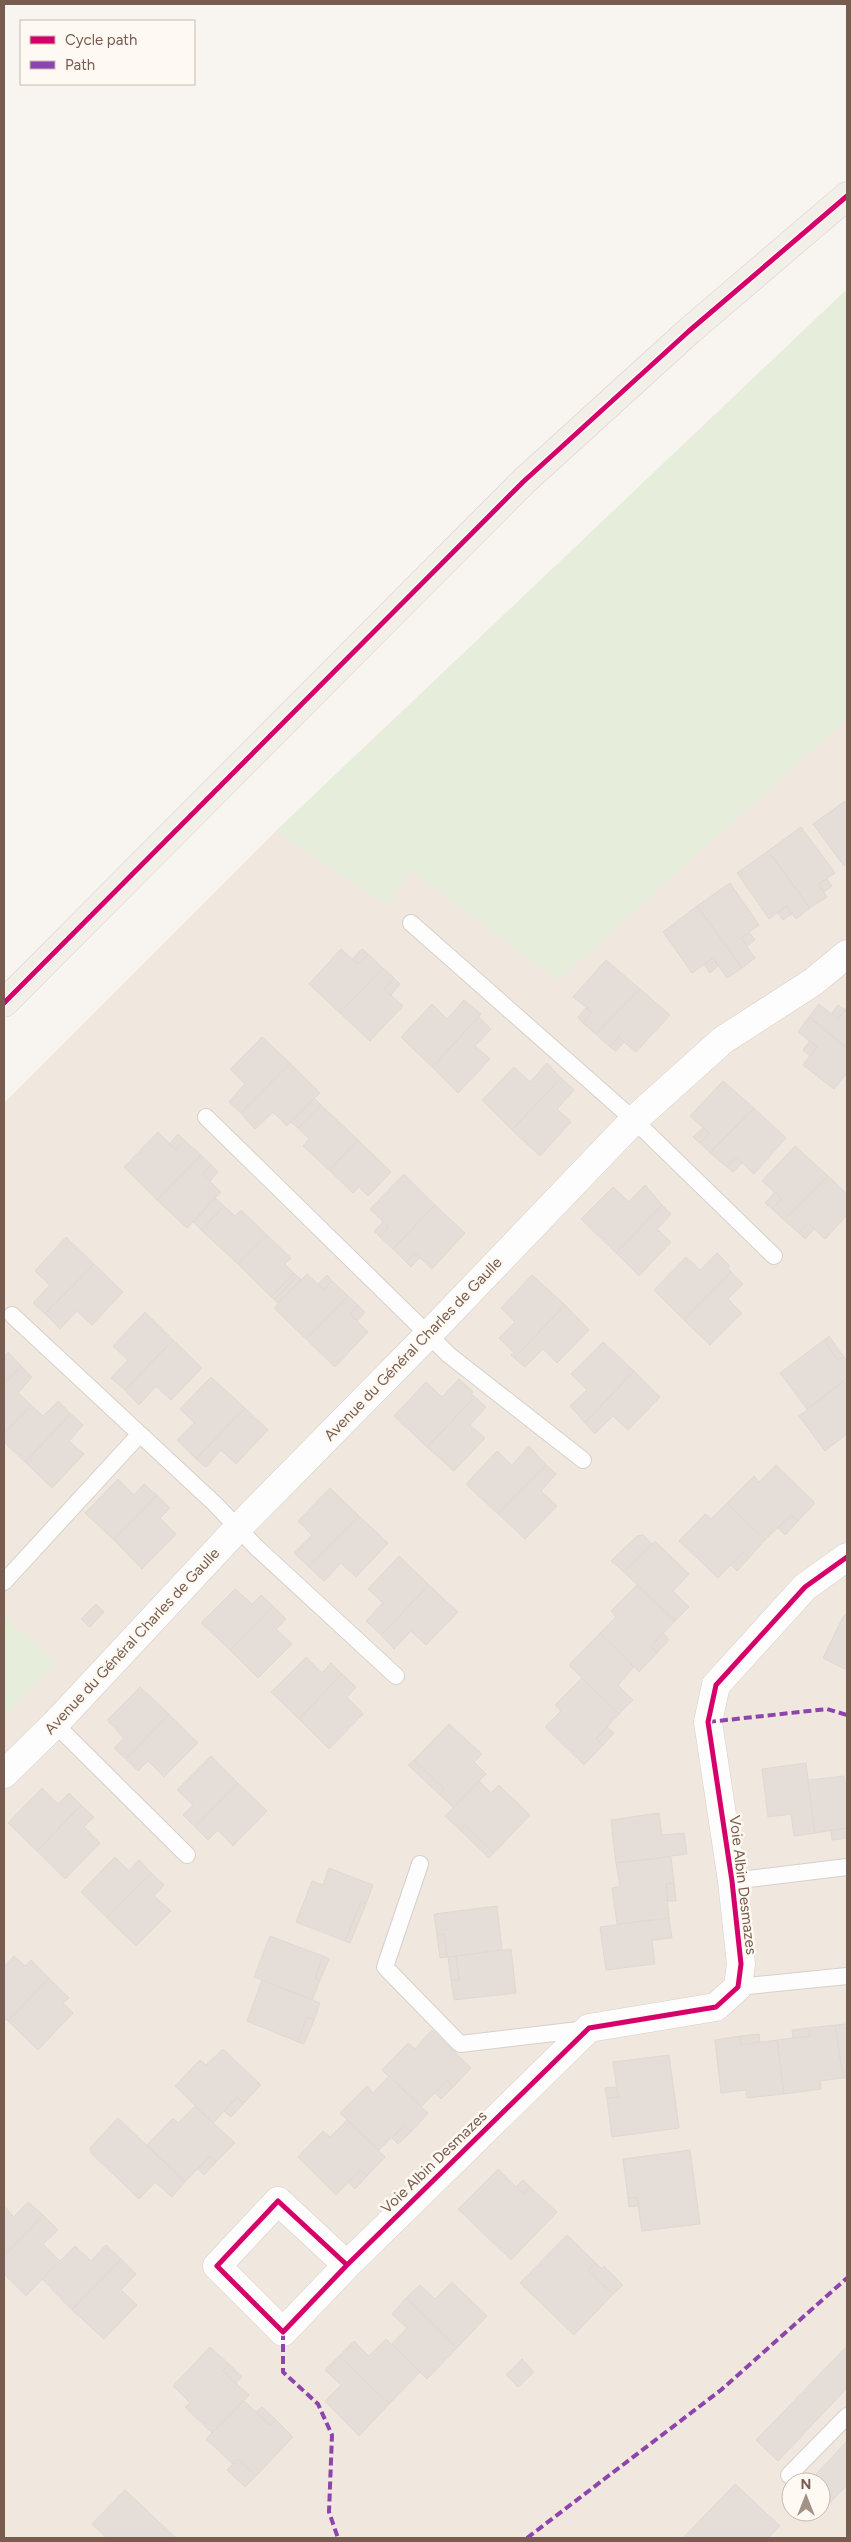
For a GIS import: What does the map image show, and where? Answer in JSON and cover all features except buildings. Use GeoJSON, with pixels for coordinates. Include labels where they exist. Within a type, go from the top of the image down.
{"type":"FeatureCollection","features":[{"type":"Feature","properties":{"kind":"main road"},"geometry":{"type":"LineString","coordinates":[[4,1003],[523,482],[689,331],[847,196]]}},
{"type":"Feature","properties":{"kind":"street","name":"Avenue du Général Charles de Gaulle"},"geometry":{"type":"LineString","coordinates":[[4,1774],[55,1724],[238,1528],[429,1334],[634,1120],[723,1040],[813,982],[847,954]]}},
{"type":"Feature","properties":{"kind":"street","name":"Voie Albin Desmazes"},"geometry":{"type":"LineString","coordinates":[[738,1987],[741,1964],[732,1881],[708,1722],[716,1685],[805,1587],[847,1557]]}},
{"type":"Feature","properties":{"kind":"street"},"geometry":{"type":"LineString","coordinates":[[589,2028],[716,2007],[738,1987]]}},
{"type":"Feature","properties":{"kind":"street","name":"Voie Albin Desmazes"},"geometry":{"type":"LineString","coordinates":[[347,2264],[278,2201],[217,2266],[283,2332],[347,2264],[589,2028]]}},
{"type":"Feature","properties":{"kind":"lane"},"geometry":{"type":"LineString","coordinates":[[411,923],[634,1120],[774,1256]]}},
{"type":"Feature","properties":{"kind":"lane"},"geometry":{"type":"LineString","coordinates":[[206,1117],[450,1355],[583,1460]]}},
{"type":"Feature","properties":{"kind":"lane"},"geometry":{"type":"LineString","coordinates":[[12,1315],[396,1676]]}},
{"type":"Feature","properties":{"kind":"lane"},"geometry":{"type":"LineString","coordinates":[[4,1582],[140,1435]]}},
{"type":"Feature","properties":{"kind":"lane"},"geometry":{"type":"LineString","coordinates":[[55,1724],[187,1855]]}},
{"type":"Feature","properties":{"kind":"lane"},"geometry":{"type":"LineString","coordinates":[[420,1864],[386,1967],[460,2044],[589,2028]]}},
{"type":"Feature","properties":{"kind":"lane"},"geometry":{"type":"LineString","coordinates":[[732,1881],[847,1867]]}},
{"type":"Feature","properties":{"kind":"lane"},"geometry":{"type":"LineString","coordinates":[[738,1987],[847,1976]]}},
{"type":"Feature","properties":{"kind":"lane"},"geometry":{"type":"LineString","coordinates":[[792,2472],[847,2416]]}},
{"type":"Feature","properties":{"kind":"shaded area"},"geometry":{"type":"Polygon","coordinates":[[[847,290],[847,2538],[4,2538],[4,1103],[276,831],[847,290]]]}},
{"type":"Feature","properties":{"kind":"green space"},"geometry":{"type":"Polygon","coordinates":[[[847,289],[847,719],[558,980],[410,870],[388,906],[276,831],[847,289]]]}},
{"type":"Feature","properties":{"kind":"green space"},"geometry":{"type":"Polygon","coordinates":[[[4,1616],[56,1664],[4,1717],[4,1616]]]}},
{"type":"Feature","properties":{"kind":"marked path"},"geometry":{"type":"LineString","coordinates":[[708,1722],[827,1709],[847,1715]]}},
{"type":"Feature","properties":{"kind":"marked path"},"geometry":{"type":"LineString","coordinates":[[527,2538],[721,2390],[847,2278]]}},
{"type":"Feature","properties":{"kind":"marked path"},"geometry":{"type":"LineString","coordinates":[[283,2332],[283,2372],[318,2404],[332,2435],[329,2512],[338,2538]]}},
{"type":"Feature","properties":{"kind":"cycle path"},"geometry":{"type":"LineString","coordinates":[[4,1003],[523,482],[689,331],[847,196]]}},
{"type":"Feature","properties":{"kind":"cycle path"},"geometry":{"type":"LineString","coordinates":[[347,2265],[278,2201],[217,2266],[283,2332],[347,2265],[589,2028],[716,2007],[738,1987],[741,1964],[732,1881],[708,1722],[716,1685],[805,1587],[847,1557]]}}]}
